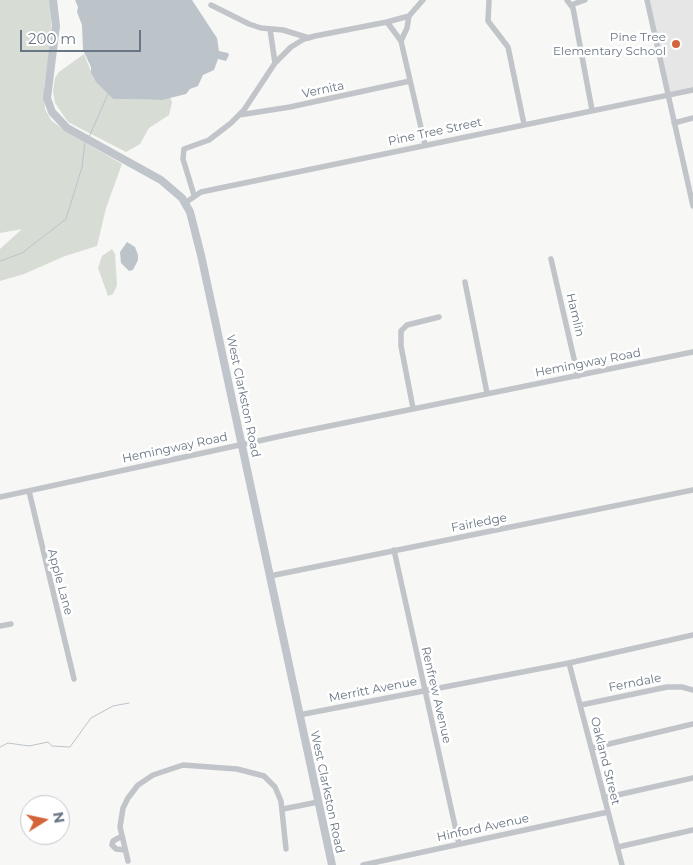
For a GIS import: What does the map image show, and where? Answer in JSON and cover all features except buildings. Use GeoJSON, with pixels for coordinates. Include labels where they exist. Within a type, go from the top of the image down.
{"type":"FeatureCollection","features":[{"type":"Feature","properties":{"kind":"main road","name":"West Clarkston Road"},"geometry":{"type":"LineString","coordinates":[[53,0],[56,26],[47,98],[52,112],[67,128],[161,180],[185,203],[195,229],[332,865]]}},
{"type":"Feature","properties":{"kind":"street"},"geometry":{"type":"LineString","coordinates":[[401,41],[407,28],[409,16],[423,0]]}},
{"type":"Feature","properties":{"kind":"street"},"geometry":{"type":"LineString","coordinates":[[489,0],[488,21],[508,47],[524,124]]}},
{"type":"Feature","properties":{"kind":"street"},"geometry":{"type":"LineString","coordinates":[[567,0],[571,5],[592,110]]}},
{"type":"Feature","properties":{"kind":"street"},"geometry":{"type":"LineString","coordinates":[[571,5],[586,0]]}},
{"type":"Feature","properties":{"kind":"street"},"geometry":{"type":"LineString","coordinates":[[647,0],[693,206]]}},
{"type":"Feature","properties":{"kind":"street"},"geometry":{"type":"LineString","coordinates":[[211,5],[248,24],[294,32],[309,38]]}},
{"type":"Feature","properties":{"kind":"street"},"geometry":{"type":"LineString","coordinates":[[194,195],[184,166],[182,155],[184,149],[209,140],[239,115],[275,63],[294,45],[309,38],[409,16]]}},
{"type":"Feature","properties":{"kind":"street"},"geometry":{"type":"LineString","coordinates":[[387,22],[401,41],[425,145]]}},
{"type":"Feature","properties":{"kind":"street"},"geometry":{"type":"LineString","coordinates":[[270,29],[275,63]]}},
{"type":"Feature","properties":{"kind":"street"},"geometry":{"type":"LineString","coordinates":[[294,32],[294,45]]}},
{"type":"Feature","properties":{"kind":"street","name":"Vernita"},"geometry":{"type":"LineString","coordinates":[[239,115],[290,107],[410,81]]}},
{"type":"Feature","properties":{"kind":"street","name":"Pine Tree Street"},"geometry":{"type":"LineString","coordinates":[[185,203],[194,195],[524,124],[693,90]]}},
{"type":"Feature","properties":{"kind":"street"},"geometry":{"type":"LineString","coordinates":[[674,123],[693,118]]}},
{"type":"Feature","properties":{"kind":"street","name":"Hamlin"},"geometry":{"type":"LineString","coordinates":[[551,259],[578,376]]}},
{"type":"Feature","properties":{"kind":"street"},"geometry":{"type":"LineString","coordinates":[[465,282],[487,393]]}},
{"type":"Feature","properties":{"kind":"street"},"geometry":{"type":"LineString","coordinates":[[413,408],[400,346],[401,331],[407,325],[439,317]]}},
{"type":"Feature","properties":{"kind":"street","name":"Hemingway Road"},"geometry":{"type":"LineString","coordinates":[[0,497],[413,408],[693,352]]}},
{"type":"Feature","properties":{"kind":"street","name":"Apple Lane"},"geometry":{"type":"LineString","coordinates":[[29,490],[74,679]]}},
{"type":"Feature","properties":{"kind":"street","name":"Fairledge"},"geometry":{"type":"LineString","coordinates":[[270,576],[693,490]]}},
{"type":"Feature","properties":{"kind":"street","name":"Renfrew Avenue"},"geometry":{"type":"LineString","coordinates":[[394,550],[459,844]]}},
{"type":"Feature","properties":{"kind":"street"},"geometry":{"type":"LineString","coordinates":[[0,626],[11,624]]}},
{"type":"Feature","properties":{"kind":"street","name":"Merritt Avenue"},"geometry":{"type":"LineString","coordinates":[[299,715],[569,663],[693,636]]}},
{"type":"Feature","properties":{"kind":"street","name":"Oakland Street"},"geometry":{"type":"LineString","coordinates":[[569,663],[622,865]]}},
{"type":"Feature","properties":{"kind":"street","name":"Ferndale"},"geometry":{"type":"LineString","coordinates":[[581,705],[667,687],[682,687],[693,690]]}},
{"type":"Feature","properties":{"kind":"street"},"geometry":{"type":"LineString","coordinates":[[592,748],[693,724]]}},
{"type":"Feature","properties":{"kind":"street"},"geometry":{"type":"LineString","coordinates":[[128,861],[120,827],[123,808],[133,791],[152,775],[183,765],[237,768],[258,773],[275,787],[283,809],[286,849]]}},
{"type":"Feature","properties":{"kind":"street"},"geometry":{"type":"LineString","coordinates":[[604,798],[693,778]]}},
{"type":"Feature","properties":{"kind":"street"},"geometry":{"type":"LineString","coordinates":[[283,809],[318,802]]}},
{"type":"Feature","properties":{"kind":"street","name":"Hinford Avenue"},"geometry":{"type":"LineString","coordinates":[[363,865],[608,812]]}},
{"type":"Feature","properties":{"kind":"street"},"geometry":{"type":"LineString","coordinates":[[618,847],[693,830]]}},
{"type":"Feature","properties":{"kind":"street"},"geometry":{"type":"LineString","coordinates":[[122,836],[113,841],[112,845],[116,849],[125,850]]}},
{"type":"Feature","properties":{"kind":"shaded area"},"geometry":{"type":"Polygon","coordinates":[[[0,0],[50,0],[52,40],[44,87],[45,109],[51,120],[65,131],[122,164],[106,208],[97,246],[65,256],[24,274],[0,281],[0,249],[22,229],[0,233],[0,0]]]}},
{"type":"Feature","properties":{"kind":"shaded area"},"geometry":{"type":"Polygon","coordinates":[[[75,0],[192,0],[217,38],[219,51],[229,55],[226,61],[218,59],[214,70],[203,75],[198,86],[190,89],[186,94],[162,100],[113,99],[96,82],[91,73],[91,67],[83,50],[82,25],[75,0]]]}},
{"type":"Feature","properties":{"kind":"shaded area","name":"Pine Tree Elementary School"},"geometry":{"type":"Polygon","coordinates":[[[649,0],[693,0],[693,88],[669,93],[649,0]]]}},
{"type":"Feature","properties":{"kind":"shaded area"},"geometry":{"type":"Polygon","coordinates":[[[84,54],[94,79],[113,99],[157,100],[170,97],[172,102],[169,115],[149,128],[140,144],[126,152],[68,122],[55,103],[53,91],[55,78],[59,72],[84,54]]]}},
{"type":"Feature","properties":{"kind":"shaded area"},"geometry":{"type":"Polygon","coordinates":[[[127,242],[135,247],[138,255],[138,260],[133,270],[129,271],[121,263],[120,252],[127,242]]]}},
{"type":"Feature","properties":{"kind":"shaded area"},"geometry":{"type":"Polygon","coordinates":[[[112,249],[115,254],[117,285],[113,294],[108,296],[98,268],[102,256],[112,249]]]}},
{"type":"Feature","properties":{"kind":"waterway"},"geometry":{"type":"LineString","coordinates":[[89,137],[108,94]]}},
{"type":"Feature","properties":{"kind":"waterway"},"geometry":{"type":"LineString","coordinates":[[0,261],[22,253],[66,219],[82,167],[85,142]]}},
{"type":"Feature","properties":{"kind":"waterway"},"geometry":{"type":"LineString","coordinates":[[0,747],[8,743],[29,746],[48,742],[52,746],[70,747],[91,718],[113,706],[129,703]]}},
{"type":"Feature","properties":{"kind":"place","name":"Pine Tree Elementary School"},"geometry":{"type":"Point","coordinates":[676,44]}}]}
